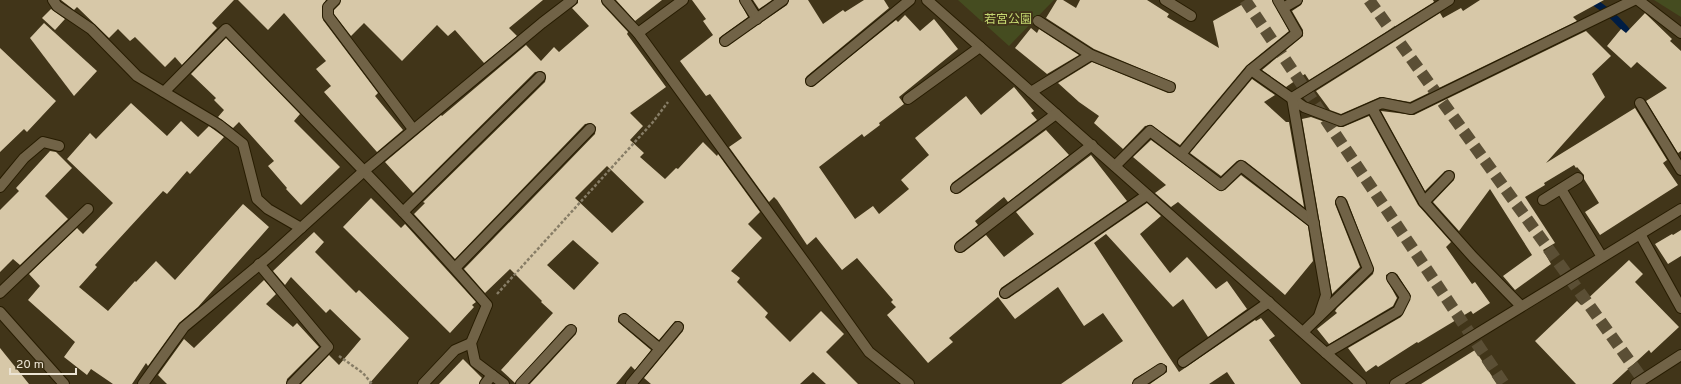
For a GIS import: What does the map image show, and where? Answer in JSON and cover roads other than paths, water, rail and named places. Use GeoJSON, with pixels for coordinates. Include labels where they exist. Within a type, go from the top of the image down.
{"type":"FeatureCollection","features":[{"type":"Feature","properties":{"kind":"street"},"geometry":{"type":"LineString","coordinates":[[53,0],[57,6],[91,29],[137,76],[219,126],[243,144],[257,199],[268,209],[300,228]]}},
{"type":"Feature","properties":{"kind":"street"},"geometry":{"type":"LineString","coordinates":[[335,0],[328,7],[328,16],[413,129]]}},
{"type":"Feature","properties":{"kind":"street"},"geometry":{"type":"LineString","coordinates":[[143,384],[184,327],[259,264],[413,129],[572,0]]}},
{"type":"Feature","properties":{"kind":"street"},"geometry":{"type":"LineString","coordinates":[[607,0],[638,34],[869,352],[909,384]]}},
{"type":"Feature","properties":{"kind":"street"},"geometry":{"type":"LineString","coordinates":[[638,34],[683,0]]}},
{"type":"Feature","properties":{"kind":"street"},"geometry":{"type":"LineString","coordinates":[[745,0],[756,19]]}},
{"type":"Feature","properties":{"kind":"street"},"geometry":{"type":"LineString","coordinates":[[725,41],[783,0]]}},
{"type":"Feature","properties":{"kind":"street"},"geometry":{"type":"LineString","coordinates":[[810,81],[910,0]]}},
{"type":"Feature","properties":{"kind":"street"},"geometry":{"type":"LineString","coordinates":[[927,0],[1361,384]]}},
{"type":"Feature","properties":{"kind":"street"},"geometry":{"type":"LineString","coordinates":[[1165,0],[1190,16]]}},
{"type":"Feature","properties":{"kind":"street"},"geometry":{"type":"LineString","coordinates":[[1181,154],[1250,70],[1297,33],[1281,4],[1297,0]]}},
{"type":"Feature","properties":{"kind":"street"},"geometry":{"type":"LineString","coordinates":[[1292,98],[1449,0]]}},
{"type":"Feature","properties":{"kind":"street"},"geometry":{"type":"LineString","coordinates":[[1250,70],[1304,107],[1340,121],[1382,103],[1411,109],[1634,0]]}},
{"type":"Feature","properties":{"kind":"street"},"geometry":{"type":"LineString","coordinates":[[1638,0],[1681,33]]}},
{"type":"Feature","properties":{"kind":"street"},"geometry":{"type":"LineString","coordinates":[[1038,20],[1091,55],[1170,87]]}},
{"type":"Feature","properties":{"kind":"street"},"geometry":{"type":"LineString","coordinates":[[164,92],[226,29],[403,212],[487,305],[471,343],[475,362],[504,384]]}},
{"type":"Feature","properties":{"kind":"street"},"geometry":{"type":"LineString","coordinates":[[908,99],[980,47]]}},
{"type":"Feature","properties":{"kind":"street"},"geometry":{"type":"LineString","coordinates":[[1031,92],[1091,55]]}},
{"type":"Feature","properties":{"kind":"street"},"geometry":{"type":"LineString","coordinates":[[403,212],[540,77]]}},
{"type":"Feature","properties":{"kind":"street"},"geometry":{"type":"LineString","coordinates":[[1292,98],[1326,295],[1320,316]]}},
{"type":"Feature","properties":{"kind":"street"},"geometry":{"type":"LineString","coordinates":[[1640,103],[1681,170]]}},
{"type":"Feature","properties":{"kind":"street"},"geometry":{"type":"LineString","coordinates":[[1372,108],[1424,202],[1473,257],[1521,306]]}},
{"type":"Feature","properties":{"kind":"street"},"geometry":{"type":"LineString","coordinates":[[956,188],[1056,114]]}},
{"type":"Feature","properties":{"kind":"street"},"geometry":{"type":"LineString","coordinates":[[455,268],[590,129]]}},
{"type":"Feature","properties":{"kind":"street"},"geometry":{"type":"LineString","coordinates":[[1115,166],[1150,130],[1221,186],[1241,166],[1314,223]]}},
{"type":"Feature","properties":{"kind":"street"},"geometry":{"type":"LineString","coordinates":[[0,187],[24,158],[44,142],[59,146]]}},
{"type":"Feature","properties":{"kind":"street"},"geometry":{"type":"LineString","coordinates":[[960,247],[1092,145]]}},
{"type":"Feature","properties":{"kind":"street"},"geometry":{"type":"LineString","coordinates":[[1424,202],[1449,176]]}},
{"type":"Feature","properties":{"kind":"street"},"geometry":{"type":"LineString","coordinates":[[1544,200],[1578,178]]}},
{"type":"Feature","properties":{"kind":"street"},"geometry":{"type":"LineString","coordinates":[[1561,190],[1602,257]]}},
{"type":"Feature","properties":{"kind":"street"},"geometry":{"type":"LineString","coordinates":[[1005,293],[1147,195]]}},
{"type":"Feature","properties":{"kind":"street"},"geometry":{"type":"LineString","coordinates":[[1303,332],[1368,269],[1341,202]]}},
{"type":"Feature","properties":{"kind":"street"},"geometry":{"type":"LineString","coordinates":[[0,293],[88,209]]}},
{"type":"Feature","properties":{"kind":"street"},"geometry":{"type":"LineString","coordinates":[[1397,384],[1521,306],[1681,209]]}},
{"type":"Feature","properties":{"kind":"street"},"geometry":{"type":"LineString","coordinates":[[1640,234],[1681,308]]}},
{"type":"Feature","properties":{"kind":"street"},"geometry":{"type":"LineString","coordinates":[[259,264],[328,347],[292,384]]}},
{"type":"Feature","properties":{"kind":"street"},"geometry":{"type":"LineString","coordinates":[[1326,352],[1398,311],[1405,297],[1392,278]]}},
{"type":"Feature","properties":{"kind":"street"},"geometry":{"type":"LineString","coordinates":[[1183,362],[1269,302]]}},
{"type":"Feature","properties":{"kind":"street"},"geometry":{"type":"LineString","coordinates":[[0,312],[64,384]]}},
{"type":"Feature","properties":{"kind":"street"},"geometry":{"type":"LineString","coordinates":[[624,319],[660,348]]}},
{"type":"Feature","properties":{"kind":"street"},"geometry":{"type":"LineString","coordinates":[[631,384],[678,326]]}},
{"type":"Feature","properties":{"kind":"street"},"geometry":{"type":"LineString","coordinates":[[521,384],[571,330]]}},
{"type":"Feature","properties":{"kind":"street"},"geometry":{"type":"LineString","coordinates":[[423,384],[455,350],[471,343]]}},
{"type":"Feature","properties":{"kind":"street"},"geometry":{"type":"LineString","coordinates":[[1636,384],[1681,354]]}},
{"type":"Feature","properties":{"kind":"street"},"geometry":{"type":"LineString","coordinates":[[1138,384],[1161,368]]}},
{"type":"Feature","properties":{"kind":"street"},"geometry":{"type":"LineString","coordinates":[[485,384],[492,375]]}},
{"type":"Feature","properties":{"kind":"waterway"},"geometry":{"type":"LineString","coordinates":[[1591,0],[1614,17],[1633,39]]}},
{"type":"Feature","properties":{"kind":"tunnel"},"geometry":{"type":"LineString","coordinates":[[1245,0],[1504,384]]}},
{"type":"Feature","properties":{"kind":"tunnel"},"geometry":{"type":"LineString","coordinates":[[1369,0],[1646,384]]}},
{"type":"Feature","properties":{"kind":"park label","name":"若宮公園"},"geometry":{"type":"Point","coordinates":[1008,19]}}]}
